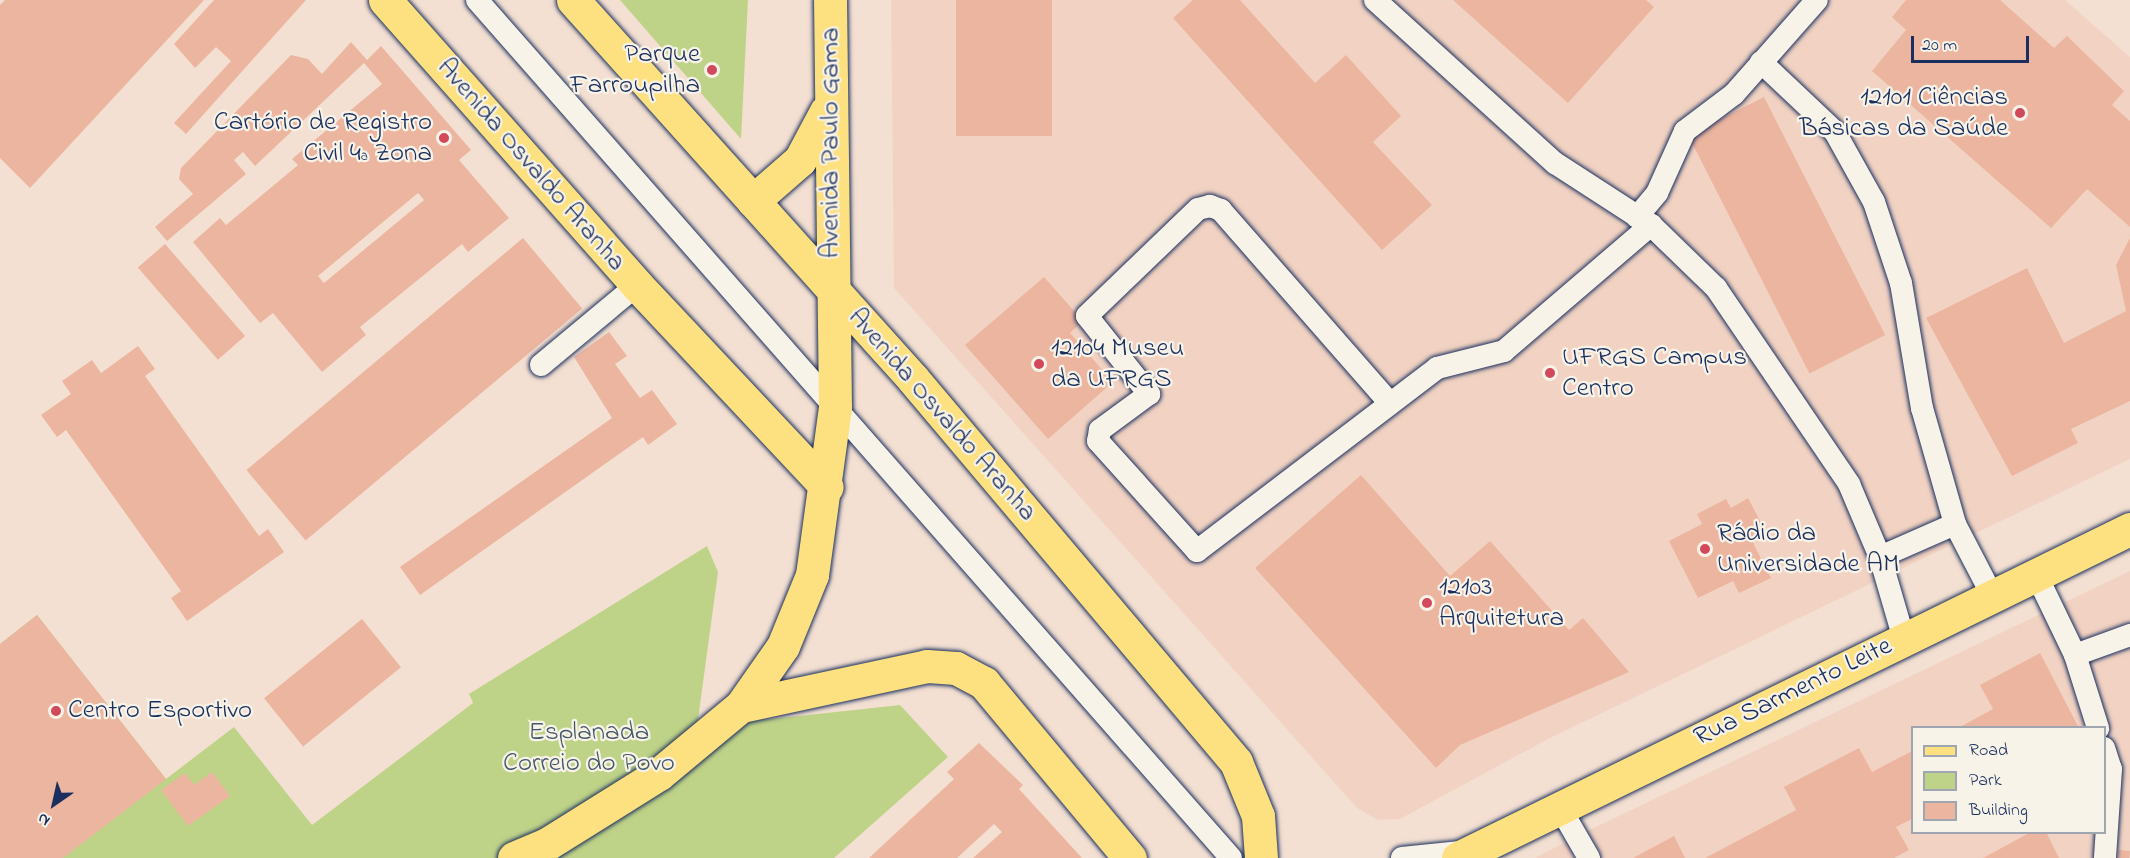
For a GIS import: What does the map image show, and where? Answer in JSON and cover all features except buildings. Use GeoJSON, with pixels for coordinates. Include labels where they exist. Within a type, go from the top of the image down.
{"type":"FeatureCollection","features":[{"type":"Feature","properties":{"kind":"main road","name":"Avenida Osvaldo Aranha"},"geometry":{"type":"LineString","coordinates":[[385,0],[637,285],[827,487]]}},
{"type":"Feature","properties":{"kind":"main road","name":"Avenida Osvaldo Aranha"},"geometry":{"type":"LineString","coordinates":[[573,0],[832,287],[1236,762],[1258,816],[1261,858]]}},
{"type":"Feature","properties":{"kind":"main road","name":"Avenida Paulo Gama"},"geometry":{"type":"LineString","coordinates":[[741,706],[783,646],[812,575],[827,487],[835,406],[830,0]]}},
{"type":"Feature","properties":{"kind":"main road"},"geometry":{"type":"LineString","coordinates":[[753,201],[800,160],[830,99]]}},
{"type":"Feature","properties":{"kind":"main road","name":"Rua Sarmento Leite"},"geometry":{"type":"LineString","coordinates":[[1464,855],[1559,806],[2130,529]]}},
{"type":"Feature","properties":{"kind":"main road"},"geometry":{"type":"LineString","coordinates":[[514,858],[547,844],[659,774],[741,706],[927,666],[956,668],[984,683],[1130,858]]}},
{"type":"Feature","properties":{"kind":"lane"},"geometry":{"type":"LineString","coordinates":[[477,0],[1231,858]]}},
{"type":"Feature","properties":{"kind":"lane"},"geometry":{"type":"LineString","coordinates":[[1375,0],[1555,163],[1644,221],[1716,288],[1793,398],[1849,484],[1880,557],[1904,639]]}},
{"type":"Feature","properties":{"kind":"lane"},"geometry":{"type":"LineString","coordinates":[[1388,401],[1221,210],[1210,206],[1198,209],[1087,316],[1149,394],[1100,430],[1098,441],[1197,550],[1388,401],[1437,368],[1504,351],[1644,221],[1685,131],[1725,102],[1817,0]]}},
{"type":"Feature","properties":{"kind":"lane"},"geometry":{"type":"LineString","coordinates":[[1761,62],[1835,132],[1874,202],[1901,283],[1922,408],[1954,524],[1992,595]]}},
{"type":"Feature","properties":{"kind":"lane"},"geometry":{"type":"LineString","coordinates":[[541,364],[637,285]]}},
{"type":"Feature","properties":{"kind":"lane"},"geometry":{"type":"LineString","coordinates":[[1880,557],[1954,524]]}},
{"type":"Feature","properties":{"kind":"lane"},"geometry":{"type":"LineString","coordinates":[[2036,574],[2075,655],[2097,726]]}},
{"type":"Feature","properties":{"kind":"lane"},"geometry":{"type":"LineString","coordinates":[[2075,655],[2130,635]]}},
{"type":"Feature","properties":{"kind":"lane"},"geometry":{"type":"LineString","coordinates":[[2105,858],[2111,769],[2106,754]]}},
{"type":"Feature","properties":{"kind":"lane"},"geometry":{"type":"LineString","coordinates":[[1559,806],[1589,858]]}},
{"type":"Feature","properties":{"kind":"lane"},"geometry":{"type":"LineString","coordinates":[[1402,858],[1464,855]]}},
{"type":"Feature","properties":{"kind":"shaded area","name":"UFRGS Campus Centro"},"geometry":{"type":"Polygon","coordinates":[[[891,0],[2065,0],[2130,57],[2130,459],[1548,739],[1400,819],[1378,820],[1357,808],[894,288],[891,0]]]}},
{"type":"Feature","properties":{"kind":"shaded area"},"geometry":{"type":"Polygon","coordinates":[[[2130,571],[2130,858],[1535,858],[1577,836],[2130,571]]]}},
{"type":"Feature","properties":{"kind":"green space","name":"Parque Farroupilha"},"geometry":{"type":"Polygon","coordinates":[[[620,0],[748,0],[741,139],[620,0]]]}},
{"type":"Feature","properties":{"kind":"green space","name":"Esplanada Correio do Povo"},"geometry":{"type":"Polygon","coordinates":[[[707,546],[718,572],[697,727],[900,705],[948,757],[834,858],[0,858],[0,644],[37,615],[166,779],[234,727],[312,825],[473,703],[469,694],[707,546]]]}},
{"type":"Feature","properties":{"kind":"place","name":"Parque Farroupilha"},"geometry":{"type":"Point","coordinates":[712,70]}},
{"type":"Feature","properties":{"kind":"place","name":"12101 Ciências Básicas da Saúde"},"geometry":{"type":"Point","coordinates":[2020,113]}},
{"type":"Feature","properties":{"kind":"place","name":"Cartório de Registro Civil 4ª Zona"},"geometry":{"type":"Point","coordinates":[444,138]}},
{"type":"Feature","properties":{"kind":"place","name":"12104 Museu da UFRGS"},"geometry":{"type":"Point","coordinates":[1039,364]}},
{"type":"Feature","properties":{"kind":"place","name":"UFRGS Campus Centro"},"geometry":{"type":"Point","coordinates":[1550,373]}},
{"type":"Feature","properties":{"kind":"place","name":"Rádio da Universidade AM"},"geometry":{"type":"Point","coordinates":[1705,549]}},
{"type":"Feature","properties":{"kind":"place","name":"12103 Arquitetura"},"geometry":{"type":"Point","coordinates":[1427,603]}},
{"type":"Feature","properties":{"kind":"place","name":"Centro Esportivo"},"geometry":{"type":"Point","coordinates":[56,711]}}]}
